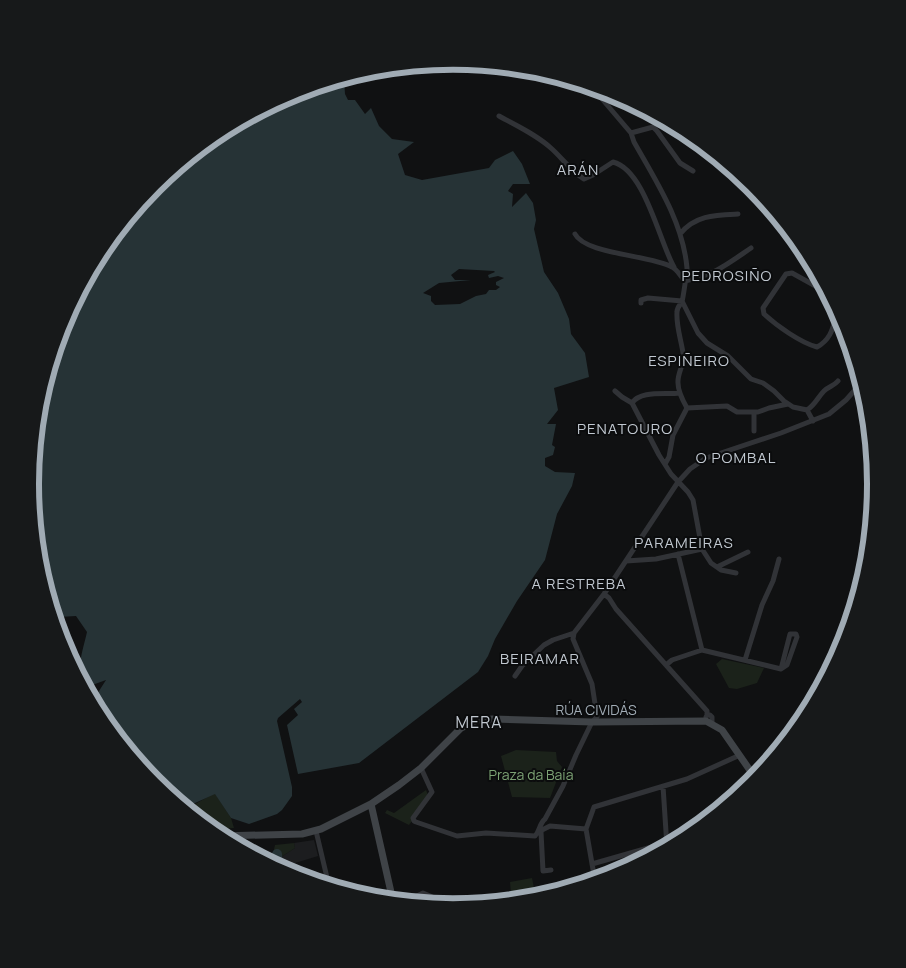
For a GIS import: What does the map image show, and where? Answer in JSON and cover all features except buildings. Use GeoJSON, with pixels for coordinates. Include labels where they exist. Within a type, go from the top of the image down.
{"type":"FeatureCollection","features":[{"type":"Feature","properties":{"kind":"main road","name":"RÚA CIVIDÁS"},"geometry":{"type":"LineString","coordinates":[[235,836],[302,834],[316,831],[371,804],[421,768],[465,725],[477,720],[592,722],[708,719]]}},
{"type":"Feature","properties":{"kind":"main road"},"geometry":{"type":"LineString","coordinates":[[708,719],[725,734],[751,772]]}},
{"type":"Feature","properties":{"kind":"main road"},"geometry":{"type":"LineString","coordinates":[[371,804],[391,894]]}},
{"type":"Feature","properties":{"kind":"street"},"geometry":{"type":"LineString","coordinates":[[600,97],[631,133],[634,142],[668,203],[680,234],[687,276],[682,301],[677,310],[678,329],[684,355],[677,383],[687,408]]}},
{"type":"Feature","properties":{"kind":"street"},"geometry":{"type":"LineString","coordinates":[[499,116],[540,140],[552,149],[577,175],[584,179],[613,162],[622,164],[651,207],[668,256],[685,281]]}},
{"type":"Feature","properties":{"kind":"street"},"geometry":{"type":"LineString","coordinates":[[631,133],[653,127],[658,131],[680,163],[693,171]]}},
{"type":"Feature","properties":{"kind":"street"},"geometry":{"type":"LineString","coordinates":[[680,234],[685,228],[703,217],[738,214]]}},
{"type":"Feature","properties":{"kind":"street"},"geometry":{"type":"LineString","coordinates":[[575,234],[579,240],[590,246],[674,267]]}},
{"type":"Feature","properties":{"kind":"street"},"geometry":{"type":"LineString","coordinates":[[685,281],[700,278],[717,271],[750,248]]}},
{"type":"Feature","properties":{"kind":"street"},"geometry":{"type":"LineString","coordinates":[[818,287],[792,273],[786,274],[762,308],[764,314],[796,337],[811,346],[817,347],[825,343],[830,336],[835,322]]}},
{"type":"Feature","properties":{"kind":"street"},"geometry":{"type":"LineString","coordinates":[[641,304],[641,300],[644,298],[682,301]]}},
{"type":"Feature","properties":{"kind":"street"},"geometry":{"type":"LineString","coordinates":[[682,301],[698,333],[706,343],[728,356],[751,379],[763,383],[788,404],[808,410],[813,407],[823,392],[838,381]]}},
{"type":"Feature","properties":{"kind":"street"},"geometry":{"type":"LineString","coordinates":[[421,768],[432,792],[413,818],[414,821],[457,836],[486,833],[535,836],[540,823],[545,819],[563,786],[592,722],[597,717],[592,684],[573,639],[574,633],[604,594],[678,482],[690,469],[706,458],[830,414],[856,389]]}},
{"type":"Feature","properties":{"kind":"street"},"geometry":{"type":"LineString","coordinates":[[615,391],[632,403],[648,436],[665,464],[693,500],[702,548],[711,563],[721,570],[736,572]]}},
{"type":"Feature","properties":{"kind":"street"},"geometry":{"type":"LineString","coordinates":[[632,403],[644,395],[680,393]]}},
{"type":"Feature","properties":{"kind":"street"},"geometry":{"type":"LineString","coordinates":[[687,408],[727,406],[738,412],[754,412],[788,404]]}},
{"type":"Feature","properties":{"kind":"street"},"geometry":{"type":"LineString","coordinates":[[665,464],[669,457],[673,434],[687,408]]}},
{"type":"Feature","properties":{"kind":"street"},"geometry":{"type":"LineString","coordinates":[[808,410],[813,421]]}},
{"type":"Feature","properties":{"kind":"street"},"geometry":{"type":"LineString","coordinates":[[754,412],[754,431]]}},
{"type":"Feature","properties":{"kind":"street"},"geometry":{"type":"LineString","coordinates":[[626,561],[639,561],[702,548]]}},
{"type":"Feature","properties":{"kind":"street"},"geometry":{"type":"LineString","coordinates":[[717,567],[748,552]]}},
{"type":"Feature","properties":{"kind":"street"},"geometry":{"type":"LineString","coordinates":[[678,554],[702,650]]}},
{"type":"Feature","properties":{"kind":"street"},"geometry":{"type":"LineString","coordinates":[[746,660],[762,606],[773,581],[779,559]]}},
{"type":"Feature","properties":{"kind":"street"},"geometry":{"type":"LineString","coordinates":[[604,594],[703,705],[707,710],[708,719]]}},
{"type":"Feature","properties":{"kind":"street"},"geometry":{"type":"LineString","coordinates":[[515,676],[530,657],[544,645],[574,633]]}},
{"type":"Feature","properties":{"kind":"street"},"geometry":{"type":"LineString","coordinates":[[666,665],[672,660],[702,650],[781,669],[788,665],[797,637],[796,634],[790,634],[781,669]]}},
{"type":"Feature","properties":{"kind":"street"},"geometry":{"type":"LineString","coordinates":[[594,873],[586,829],[594,807],[687,778],[740,756]]}},
{"type":"Feature","properties":{"kind":"street"},"geometry":{"type":"LineString","coordinates":[[663,786],[666,839]]}},
{"type":"Feature","properties":{"kind":"street"},"geometry":{"type":"LineString","coordinates":[[551,870],[543,871],[542,830],[550,826],[586,829]]}},
{"type":"Feature","properties":{"kind":"street"},"geometry":{"type":"LineString","coordinates":[[316,831],[327,878]]}},
{"type":"Feature","properties":{"kind":"street"},"geometry":{"type":"LineString","coordinates":[[592,864],[648,850]]}},
{"type":"Feature","properties":{"kind":"street"},"geometry":{"type":"LineString","coordinates":[[417,896],[423,893],[433,897]]}},
{"type":"Feature","properties":{"kind":"shaded area"},"geometry":{"type":"Polygon","coordinates":[[[344,85],[345,94],[348,100],[355,100],[365,114],[371,108],[379,126],[392,139],[414,142],[398,154],[405,175],[422,180],[489,168],[495,160],[513,151],[522,164],[530,184],[513,184],[508,191],[513,194],[512,207],[526,193],[533,203],[536,220],[534,229],[544,272],[558,293],[569,319],[571,334],[585,353],[589,377],[554,388],[558,410],[547,424],[556,424],[552,445],[555,447],[553,455],[545,458],[545,466],[555,472],[575,473],[572,486],[557,514],[545,560],[517,601],[478,672],[359,763],[298,774],[287,725],[298,715],[294,709],[302,702],[300,699],[277,721],[292,787],[292,796],[277,814],[249,824],[231,818],[215,794],[191,805],[160,777],[124,736],[97,695],[106,680],[91,685],[80,665],[87,632],[76,616],[61,617],[53,591],[42,538],[39,484],[40,457],[47,403],[61,351],[81,301],[94,277],[124,232],[160,191],[201,155],[246,125],[294,101],[344,85]],[[459,269],[451,275],[455,280],[471,280],[439,283],[423,293],[431,296],[431,301],[435,305],[460,304],[476,296],[486,294],[489,290],[496,290],[500,287],[496,285],[496,282],[504,278],[498,276],[489,278],[488,275],[495,272],[459,269]]]}},
{"type":"Feature","properties":{"kind":"shaded area"},"geometry":{"type":"Polygon","coordinates":[[[314,840],[318,856],[289,865],[281,861],[281,857],[295,848],[294,843],[314,840]]]}},
{"type":"Feature","properties":{"kind":"green space"},"geometry":{"type":"Polygon","coordinates":[[[722,659],[764,668],[757,683],[737,689],[729,688],[716,664],[722,659]]]}},
{"type":"Feature","properties":{"kind":"green space","name":"Praza da Baía"},"geometry":{"type":"Polygon","coordinates":[[[516,750],[556,752],[557,761],[562,767],[550,798],[512,797],[501,756],[516,750]]]}},
{"type":"Feature","properties":{"kind":"green space"},"geometry":{"type":"Polygon","coordinates":[[[426,790],[429,798],[409,825],[385,813],[387,810],[394,813],[426,790]]]}},
{"type":"Feature","properties":{"kind":"green space"},"geometry":{"type":"Polygon","coordinates":[[[215,793],[231,818],[234,828],[224,829],[192,806],[215,793]]]}},
{"type":"Feature","properties":{"kind":"green space"},"geometry":{"type":"Polygon","coordinates":[[[294,843],[295,848],[281,857],[281,861],[272,857],[275,845],[294,843]]]}},
{"type":"Feature","properties":{"kind":"green space"},"geometry":{"type":"Polygon","coordinates":[[[532,878],[534,888],[511,894],[510,882],[532,878]]]}},
{"type":"Feature","properties":{"kind":"waterway"},"geometry":{"type":"LineString","coordinates":[[277,854],[277,859]]}},
{"type":"Feature","properties":{"kind":"district","name":"ARÁN"},"geometry":{"type":"Point","coordinates":[578,169]}},
{"type":"Feature","properties":{"kind":"district","name":"PEDROSIÑO"},"geometry":{"type":"Point","coordinates":[727,275]}},
{"type":"Feature","properties":{"kind":"district","name":"ESPIÑEIRO"},"geometry":{"type":"Point","coordinates":[689,360]}},
{"type":"Feature","properties":{"kind":"district","name":"PENATOURO"},"geometry":{"type":"Point","coordinates":[625,428]}},
{"type":"Feature","properties":{"kind":"district","name":"O POMBAL"},"geometry":{"type":"Point","coordinates":[736,457]}},
{"type":"Feature","properties":{"kind":"district","name":"PARAMEIRAS"},"geometry":{"type":"Point","coordinates":[684,542]}},
{"type":"Feature","properties":{"kind":"district","name":"A RESTREBA"},"geometry":{"type":"Point","coordinates":[579,583]}},
{"type":"Feature","properties":{"kind":"district","name":"BEIRAMAR"},"geometry":{"type":"Point","coordinates":[540,658]}},
{"type":"Feature","properties":{"kind":"district","name":"MERA"},"geometry":{"type":"Point","coordinates":[479,722]}}]}
